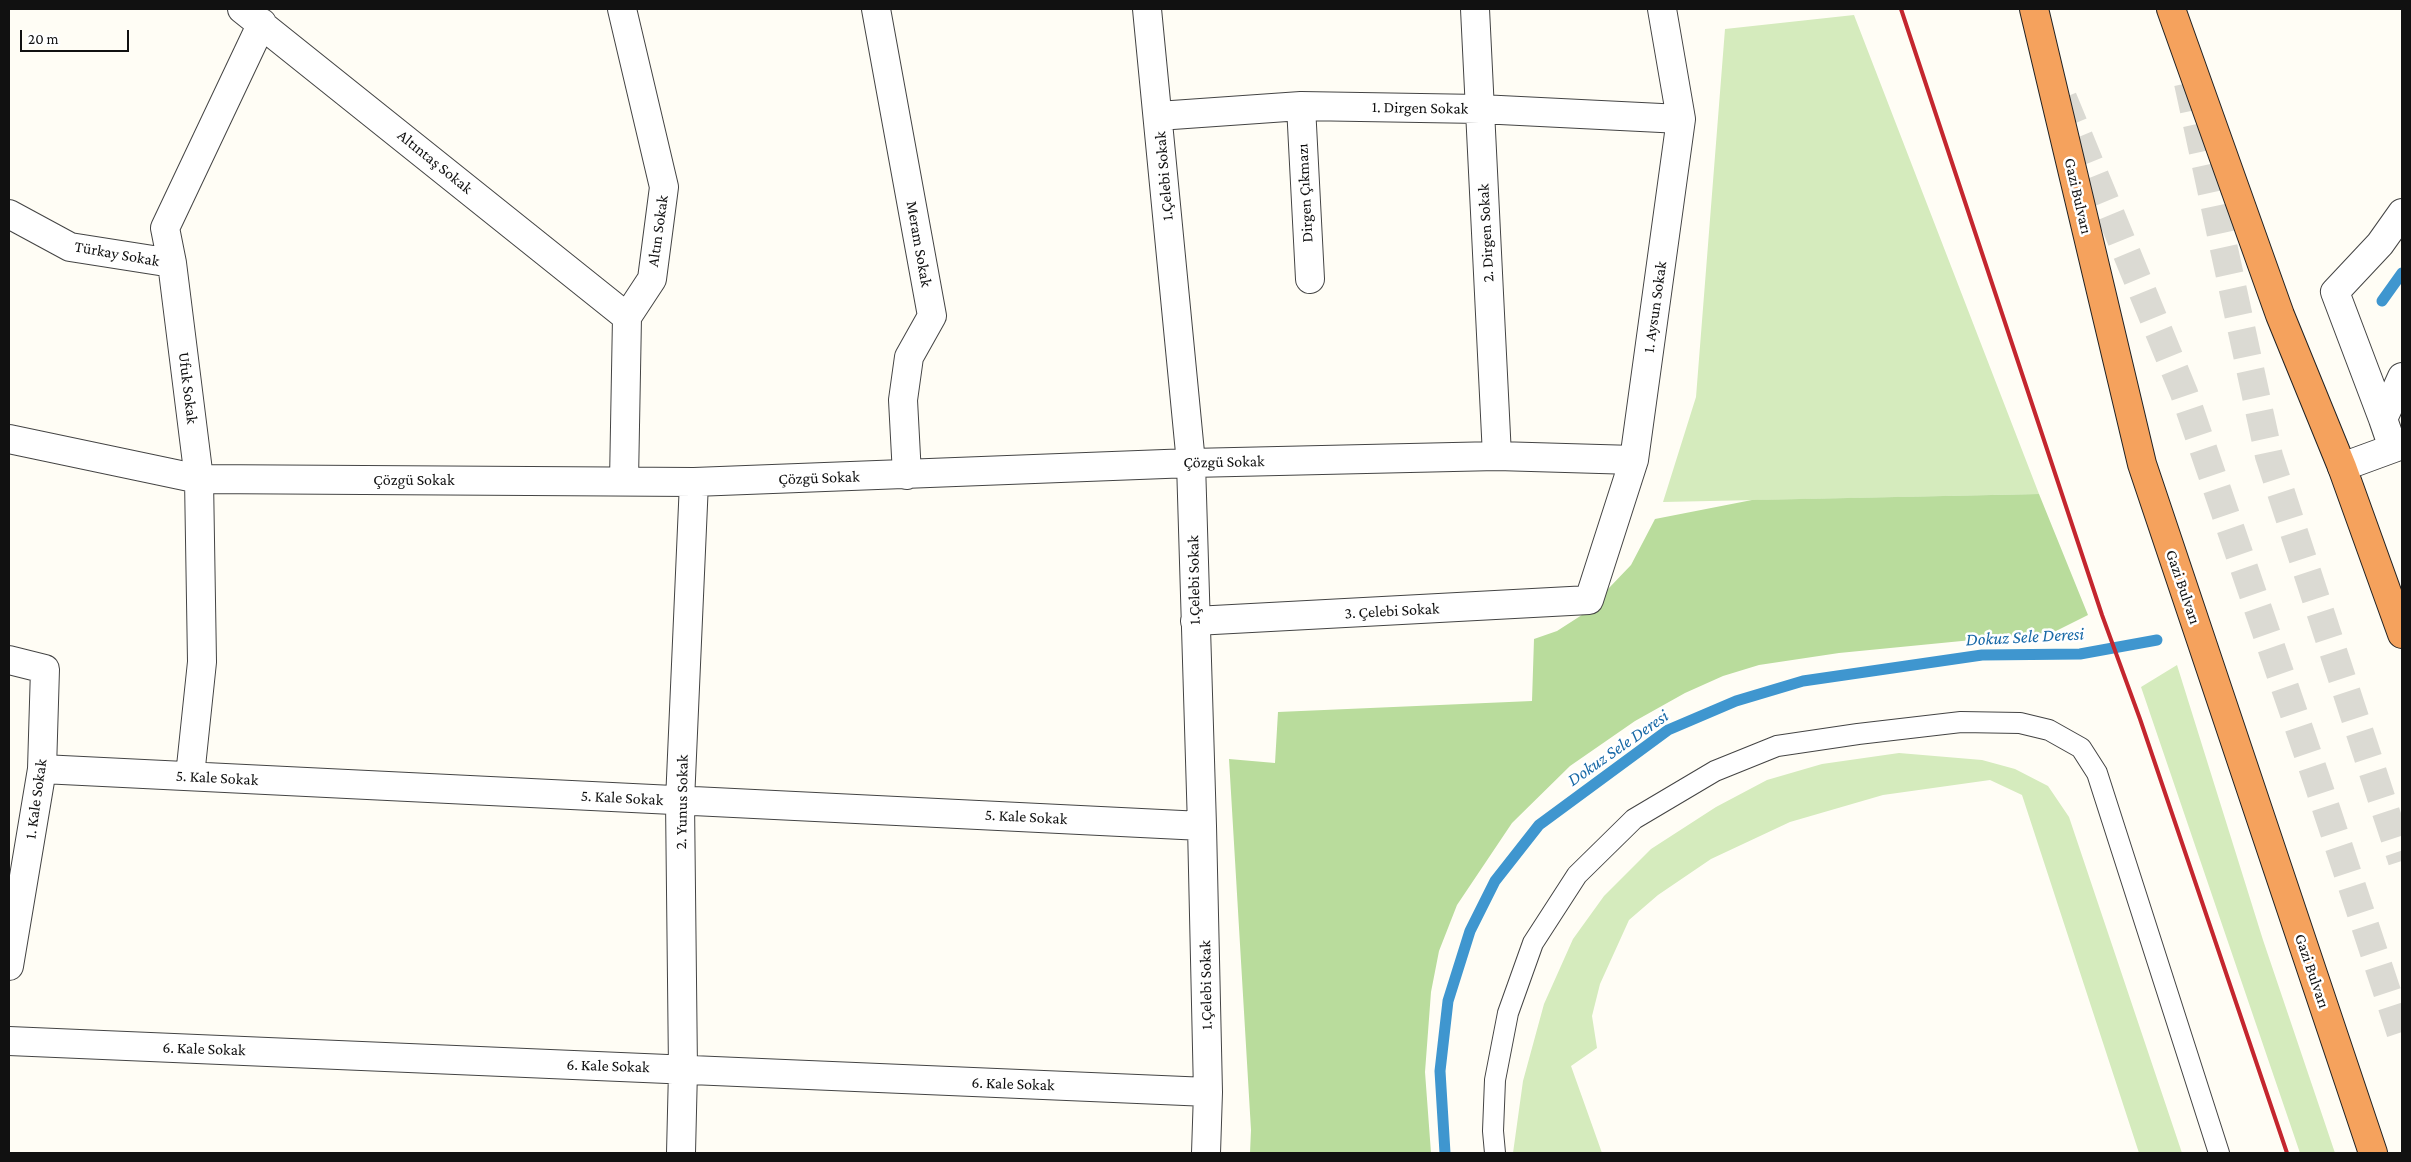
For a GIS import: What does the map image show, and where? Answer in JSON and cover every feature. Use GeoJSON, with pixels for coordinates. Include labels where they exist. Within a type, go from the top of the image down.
{"type":"FeatureCollection","features":[{"type":"Feature","properties":{"kind":"highway","name":"Gazi Bulvarı"},"geometry":{"type":"LineString","coordinates":[[2034,9],[2142,464],[2373,1153]]}},
{"type":"Feature","properties":{"kind":"highway"},"geometry":{"type":"LineString","coordinates":[[2172,14],[2280,315],[2342,467],[2402,634]]}},
{"type":"Feature","properties":{"kind":"street","name":"Altın Sokak"},"geometry":{"type":"LineString","coordinates":[[622,9],[664,187],[652,279],[627,317]]}},
{"type":"Feature","properties":{"kind":"street","name":"Meram Sokak"},"geometry":{"type":"LineString","coordinates":[[876,9],[932,316],[909,357],[902,400],[907,475]]}},
{"type":"Feature","properties":{"kind":"street","name":"1.Çelebi Sokak"},"geometry":{"type":"LineString","coordinates":[[1147,9],[1191,463],[1208,1092],[1206,1153]]}},
{"type":"Feature","properties":{"kind":"street","name":"2. Dirgen Sokak"},"geometry":{"type":"LineString","coordinates":[[1475,9],[1497,456]]}},
{"type":"Feature","properties":{"kind":"street","name":"1. Aysun Sokak"},"geometry":{"type":"LineString","coordinates":[[1589,600],[1634,460],[1681,119],[1662,9]]}},
{"type":"Feature","properties":{"kind":"street","name":"Altıntaş Sokak"},"geometry":{"type":"LineString","coordinates":[[252,16],[627,317]]}},
{"type":"Feature","properties":{"kind":"street","name":"Ufuk Sokak"},"geometry":{"type":"LineString","coordinates":[[190,776],[202,662],[199,480],[172,263],[165,228],[252,16]]}},
{"type":"Feature","properties":{"kind":"street","name":"1. Dirgen Sokak"},"geometry":{"type":"LineString","coordinates":[[1158,116],[1301,106],[1480,109],[1681,119]]}},
{"type":"Feature","properties":{"kind":"street","name":"Dirgen Çıkmazı"},"geometry":{"type":"LineString","coordinates":[[1301,106],[1310,279]]}},
{"type":"Feature","properties":{"kind":"street"},"geometry":{"type":"LineString","coordinates":[[2342,467],[2398,446],[2383,419],[2335,292],[2380,244],[2402,213]]}},
{"type":"Feature","properties":{"kind":"street","name":"Türkay Sokak"},"geometry":{"type":"LineString","coordinates":[[9,214],[70,247],[172,263]]}},
{"type":"Feature","properties":{"kind":"street"},"geometry":{"type":"LineString","coordinates":[[624,481],[627,317]]}},
{"type":"Feature","properties":{"kind":"street"},"geometry":{"type":"LineString","coordinates":[[2383,419],[2402,378]]}},
{"type":"Feature","properties":{"kind":"street","name":"Çözgü Sokak"},"geometry":{"type":"LineString","coordinates":[[9,439],[199,480],[694,482],[1191,463],[1497,456],[1634,460]]}},
{"type":"Feature","properties":{"kind":"street","name":"2. Yunus Sokak"},"geometry":{"type":"LineString","coordinates":[[681,1153],[684,1070],[680,800],[694,482]]}},
{"type":"Feature","properties":{"kind":"street","name":"3. Çelebi Sokak"},"geometry":{"type":"LineString","coordinates":[[1195,621],[1589,600]]}},
{"type":"Feature","properties":{"kind":"street","name":"1. Kale Sokak"},"geometry":{"type":"LineString","coordinates":[[9,660],[45,669],[42,769],[16,894],[9,966]]}},
{"type":"Feature","properties":{"kind":"street","name":"5. Kale Sokak"},"geometry":{"type":"LineString","coordinates":[[42,769],[1202,826]]}},
{"type":"Feature","properties":{"kind":"street","name":"6. Kale Sokak"},"geometry":{"type":"LineString","coordinates":[[9,1041],[1208,1092]]}},
{"type":"Feature","properties":{"kind":"lane"},"geometry":{"type":"LineString","coordinates":[[1495,1153],[1495,1080],[1508,1013],[1534,943],[1577,875],[1634,819],[1715,772],[1777,746],[1961,722],[2020,723],[2049,730],[2081,748],[2097,773],[2219,1153]]}},
{"type":"Feature","properties":{"kind":"green space"},"geometry":{"type":"Polygon","coordinates":[[[1854,15],[2039,494],[1663,502],[1696,397],[1725,29],[1854,15]]]}},
{"type":"Feature","properties":{"kind":"green space"},"geometry":{"type":"Polygon","coordinates":[[[2039,494],[2088,615],[2054,632],[1839,653],[1759,665],[1723,676],[1685,693],[1635,721],[1570,766],[1512,823],[1457,905],[1439,951],[1431,992],[1425,1072],[1431,1153],[1250,1153],[1251,1130],[1229,759],[1275,763],[1278,712],[1532,701],[1534,639],[1557,631],[1585,613],[1631,565],[1655,519],[1752,500],[2039,494]]]}},
{"type":"Feature","properties":{"kind":"green space"},"geometry":{"type":"Polygon","coordinates":[[[2177,665],[2263,940],[2335,1153],[2300,1153],[2141,687],[2177,665]]]}},
{"type":"Feature","properties":{"kind":"green space"},"geometry":{"type":"Polygon","coordinates":[[[1899,753],[1982,760],[2015,769],[2048,786],[2069,817],[2182,1153],[2139,1153],[2022,795],[1990,780],[1883,795],[1790,822],[1711,859],[1658,895],[1629,920],[1600,984],[1592,1016],[1597,1048],[1571,1066],[1602,1153],[1513,1153],[1523,1081],[1544,1004],[1573,939],[1604,896],[1651,849],[1716,807],[1767,780],[1822,764],[1899,753]]]}},
{"type":"Feature","properties":{"kind":"waterway","name":"Dokuz Sele Deresi"},"geometry":{"type":"LineString","coordinates":[[2382,301],[2402,273]]}},
{"type":"Feature","properties":{"kind":"waterway","name":"Dokuz Sele Deresi"},"geometry":{"type":"LineString","coordinates":[[1445,1153],[1440,1071],[1448,1001],[1470,931],[1495,881],[1539,825],[1668,730],[1736,701],[1803,681],[1982,655],[2080,654],[2157,640]]}},
{"type":"Feature","properties":{"kind":"tunnel"},"geometry":{"type":"LineString","coordinates":[[2188,83],[2269,456],[2402,861]]}},
{"type":"Feature","properties":{"kind":"tunnel"},"geometry":{"type":"LineString","coordinates":[[2063,98],[2184,393],[2317,781],[2402,1037]]}},
{"type":"Feature","properties":{"kind":"railway"},"geometry":{"type":"LineString","coordinates":[[1901,9],[2102,615],[2140,719],[2287,1153]]}}]}
